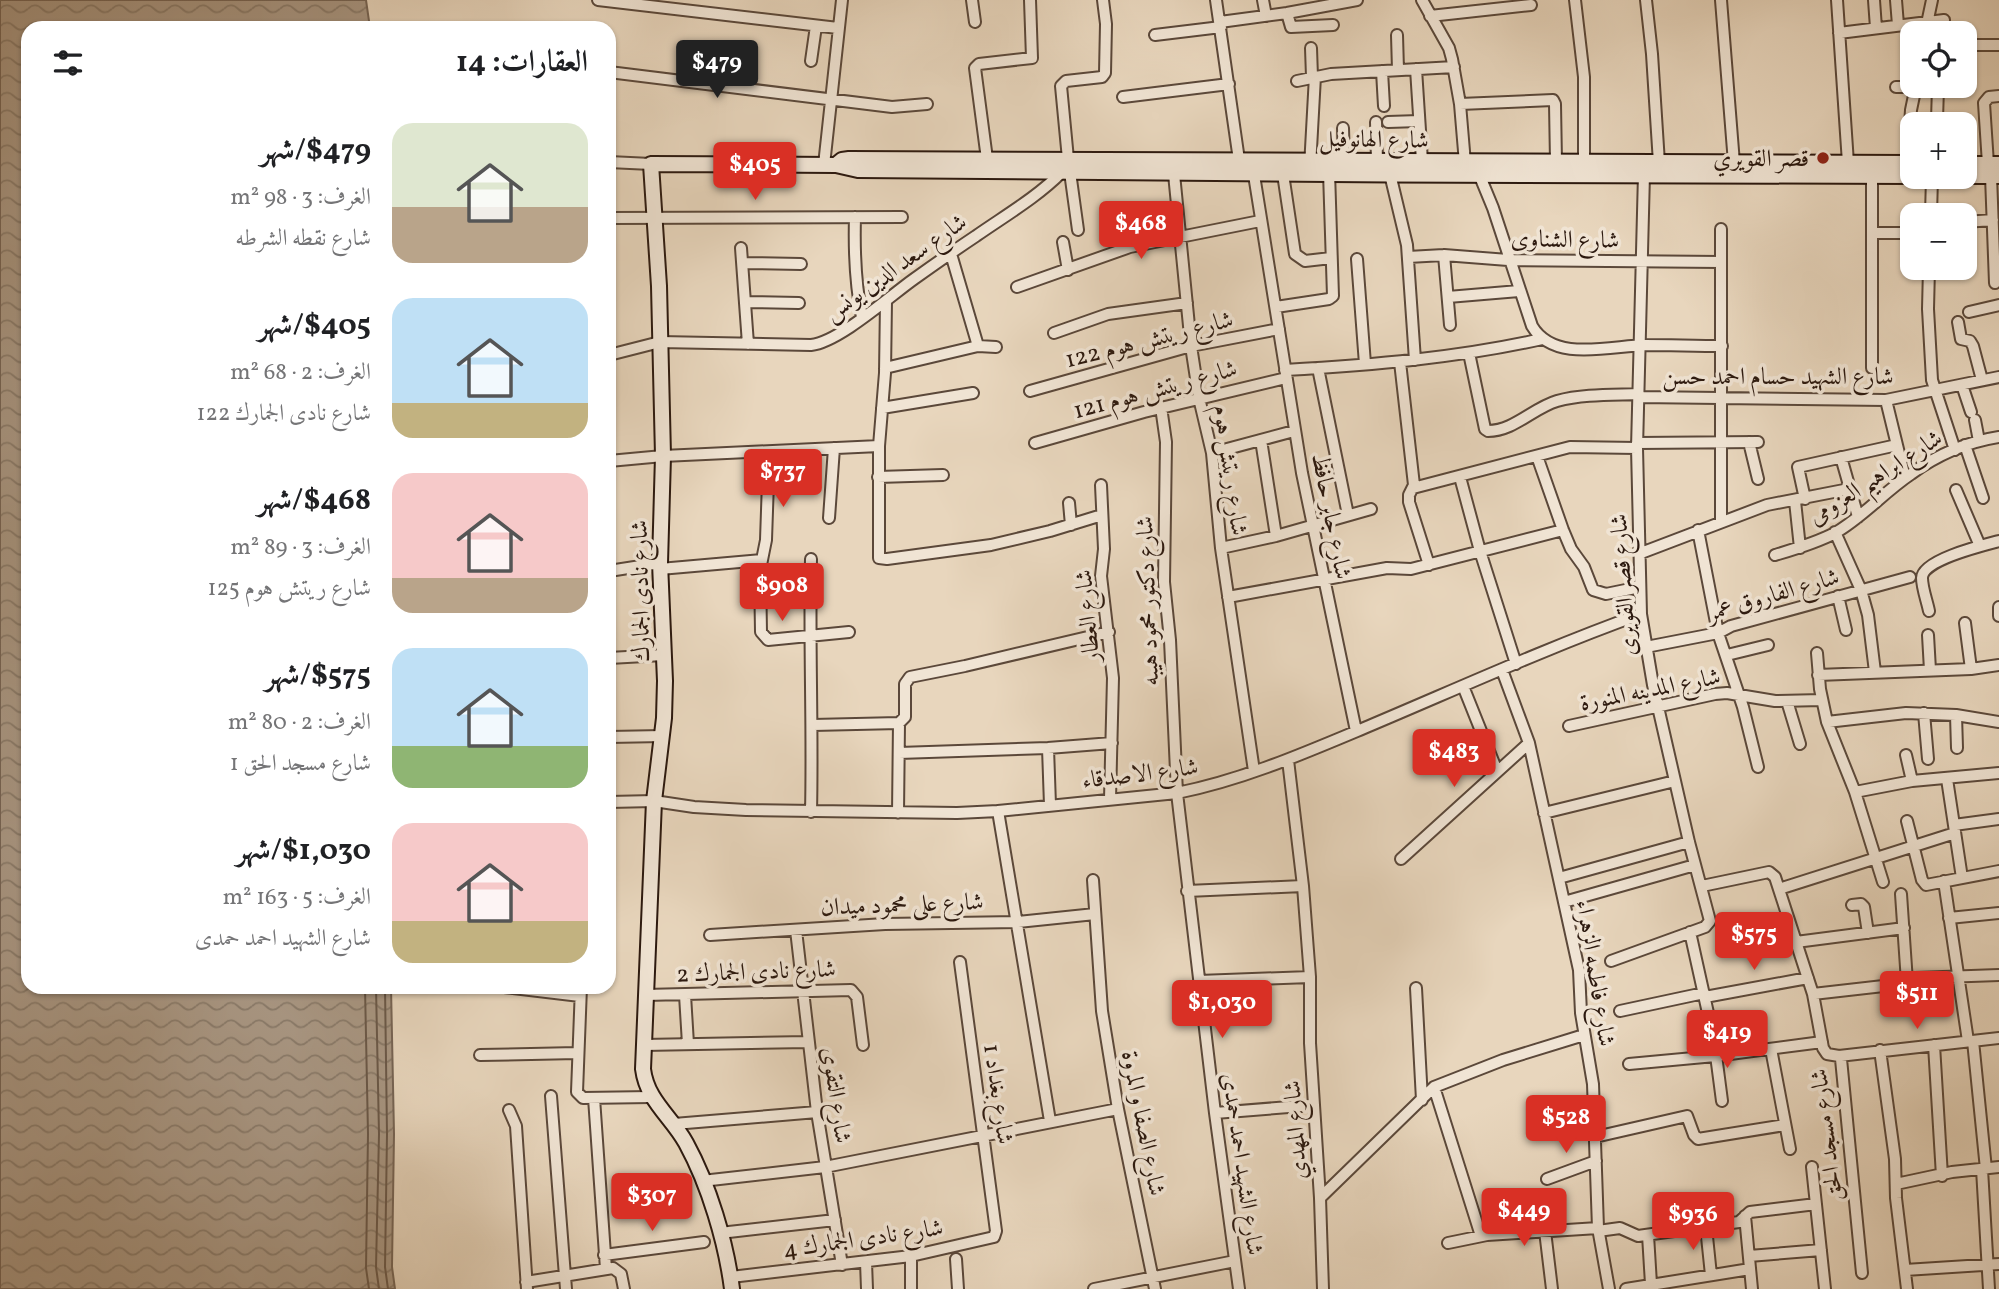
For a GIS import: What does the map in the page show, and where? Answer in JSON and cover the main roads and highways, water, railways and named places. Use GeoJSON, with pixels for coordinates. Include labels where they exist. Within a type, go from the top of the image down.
{"type":"FeatureCollection","features":[{"type":"Feature","properties":{"kind":"water"},"geometry":{"type":"Polygon","coordinates":[[[0,0],[366,0],[369,21],[21,21],[21,994],[391,994],[394,1134],[392,1267],[395,1289],[0,1289],[0,0]]]}},
{"type":"Feature","properties":{"kind":"place","name":"قصر القويري"},"geometry":{"type":"Point","coordinates":[1823,158]}}]}
